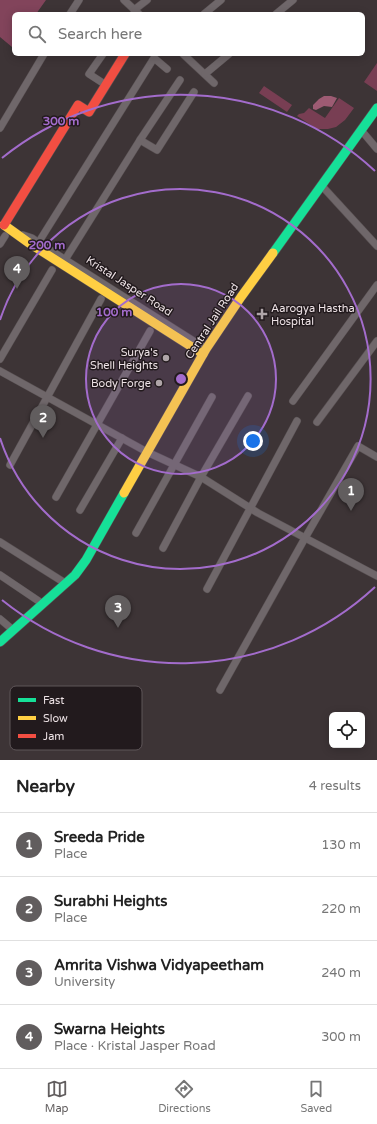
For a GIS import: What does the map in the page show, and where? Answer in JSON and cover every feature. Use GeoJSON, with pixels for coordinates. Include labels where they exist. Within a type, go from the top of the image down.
{"type":"FeatureCollection","features":[{"type":"Feature","properties":{"kind":"main road","name":"Kristal Jasper Road"},"geometry":{"type":"LineString","coordinates":[[124,56],[89,112],[78,105],[4,225],[204,352]]}},
{"type":"Feature","properties":{"kind":"main road","name":"Central Jail Road"},"geometry":{"type":"LineString","coordinates":[[0,642],[75,575],[86,560],[204,352],[241,297],[377,108]]}},
{"type":"Feature","properties":{"kind":"street"},"geometry":{"type":"LineString","coordinates":[[71,12],[79,0]]}},
{"type":"Feature","properties":{"kind":"street"},"geometry":{"type":"LineString","coordinates":[[124,0],[137,12],[147,0]]}},
{"type":"Feature","properties":{"kind":"street"},"geometry":{"type":"LineString","coordinates":[[206,12],[221,0]]}},
{"type":"Feature","properties":{"kind":"street"},"geometry":{"type":"LineString","coordinates":[[278,12],[293,0]]}},
{"type":"Feature","properties":{"kind":"street"},"geometry":{"type":"LineString","coordinates":[[0,128],[43,56]]}},
{"type":"Feature","properties":{"kind":"street"},"geometry":{"type":"LineString","coordinates":[[102,56],[90,74],[106,85]]}},
{"type":"Feature","properties":{"kind":"street"},"geometry":{"type":"LineString","coordinates":[[185,56],[214,83]]}},
{"type":"Feature","properties":{"kind":"street"},"geometry":{"type":"LineString","coordinates":[[205,74],[227,56]]}},
{"type":"Feature","properties":{"kind":"street"},"geometry":{"type":"LineString","coordinates":[[37,245],[154,58],[167,69]]}},
{"type":"Feature","properties":{"kind":"street"},"geometry":{"type":"LineString","coordinates":[[64,262],[140,140],[180,80]]}},
{"type":"Feature","properties":{"kind":"street"},"geometry":{"type":"LineString","coordinates":[[140,140],[157,150],[194,92]]}},
{"type":"Feature","properties":{"kind":"street"},"geometry":{"type":"LineString","coordinates":[[361,130],[377,149]]}},
{"type":"Feature","properties":{"kind":"street"},"geometry":{"type":"LineString","coordinates":[[322,186],[377,246]]}},
{"type":"Feature","properties":{"kind":"street"},"geometry":{"type":"LineString","coordinates":[[0,244],[4,236]]}},
{"type":"Feature","properties":{"kind":"street"},"geometry":{"type":"LineString","coordinates":[[0,359],[52,270]]}},
{"type":"Feature","properties":{"kind":"street"},"geometry":{"type":"LineString","coordinates":[[293,401],[377,285]]}},
{"type":"Feature","properties":{"kind":"street"},"geometry":{"type":"LineString","coordinates":[[10,465],[101,299]]}},
{"type":"Feature","properties":{"kind":"street"},"geometry":{"type":"LineString","coordinates":[[56,496],[150,331]]}},
{"type":"Feature","properties":{"kind":"street"},"geometry":{"type":"LineString","coordinates":[[317,422],[377,342]]}},
{"type":"Feature","properties":{"kind":"street"},"geometry":{"type":"LineString","coordinates":[[0,371],[147,452],[201,477],[250,508],[377,576]]}},
{"type":"Feature","properties":{"kind":"street"},"geometry":{"type":"LineString","coordinates":[[163,548],[201,477],[248,396]]}},
{"type":"Feature","properties":{"kind":"street"},"geometry":{"type":"LineString","coordinates":[[136,533],[212,397]]}},
{"type":"Feature","properties":{"kind":"street"},"geometry":{"type":"LineString","coordinates":[[207,589],[296,421]]}},
{"type":"Feature","properties":{"kind":"street"},"geometry":{"type":"LineString","coordinates":[[80,510],[122,438]]}},
{"type":"Feature","properties":{"kind":"street"},"geometry":{"type":"LineString","coordinates":[[220,690],[358,446],[377,457]]}},
{"type":"Feature","properties":{"kind":"street"},"geometry":{"type":"LineString","coordinates":[[0,542],[65,583]]}},
{"type":"Feature","properties":{"kind":"street"},"geometry":{"type":"LineString","coordinates":[[0,575],[43,604]]}},
{"type":"Feature","properties":{"kind":"street"},"geometry":{"type":"LineString","coordinates":[[0,619],[13,630]]}},
{"type":"Feature","properties":{"kind":"shaded area"},"geometry":{"type":"Polygon","coordinates":[[[0,0],[46,0],[37,12],[12,12],[12,47],[0,37],[0,0]]]}},
{"type":"Feature","properties":{"kind":"shaded area"},"geometry":{"type":"Polygon","coordinates":[[[377,63],[377,91],[364,82],[377,63]]]}},
{"type":"Feature","properties":{"kind":"shaded area"},"geometry":{"type":"Polygon","coordinates":[[[264,86],[292,105],[287,112],[259,93],[264,86]]]}},
{"type":"Feature","properties":{"kind":"shaded area"},"geometry":{"type":"Polygon","coordinates":[[[324,96],[337,98],[332,107],[324,106],[316,110],[313,109],[313,105],[324,96]]]}},
{"type":"Feature","properties":{"kind":"shaded area"},"geometry":{"type":"Polygon","coordinates":[[[339,98],[354,108],[345,120],[336,127],[317,129],[297,116],[304,113],[309,108],[325,118],[339,98]]]}},
{"type":"Feature","properties":{"kind":"traffic: fast"},"geometry":{"type":"LineString","coordinates":[[273,253],[377,108]]}},
{"type":"Feature","properties":{"kind":"traffic: fast"},"geometry":{"type":"LineString","coordinates":[[0,642],[75,575],[86,560],[124,493]]}},
{"type":"Feature","properties":{"kind":"traffic: slow"},"geometry":{"type":"LineString","coordinates":[[4,225],[29,243],[203,354]]}},
{"type":"Feature","properties":{"kind":"traffic: slow"},"geometry":{"type":"LineString","coordinates":[[124,493],[206,349],[273,253]]}},
{"type":"Feature","properties":{"kind":"traffic: jam"},"geometry":{"type":"LineString","coordinates":[[4,225],[78,105],[89,112],[124,56]]}},
{"type":"Feature","properties":{"kind":"place","name":"Swarna Heights"},"geometry":{"type":"Point","coordinates":[17,289]}},
{"type":"Feature","properties":{"kind":"place","name":"Aarogya Hastha Hospital"},"geometry":{"type":"Point","coordinates":[262,314]}},
{"type":"Feature","properties":{"kind":"place","name":"Surya's Shell Heights"},"geometry":{"type":"Point","coordinates":[166,358]}},
{"type":"Feature","properties":{"kind":"place","name":"Body Forge"},"geometry":{"type":"Point","coordinates":[159,383]}},
{"type":"Feature","properties":{"kind":"place","name":"Surabhi Heights"},"geometry":{"type":"Point","coordinates":[43,438]}},
{"type":"Feature","properties":{"kind":"place","name":"Sreeda Pride"},"geometry":{"type":"Point","coordinates":[351,511]}},
{"type":"Feature","properties":{"kind":"place","name":"Amrita Vishwa Vidyapeetham"},"geometry":{"type":"Point","coordinates":[118,628]}}]}
